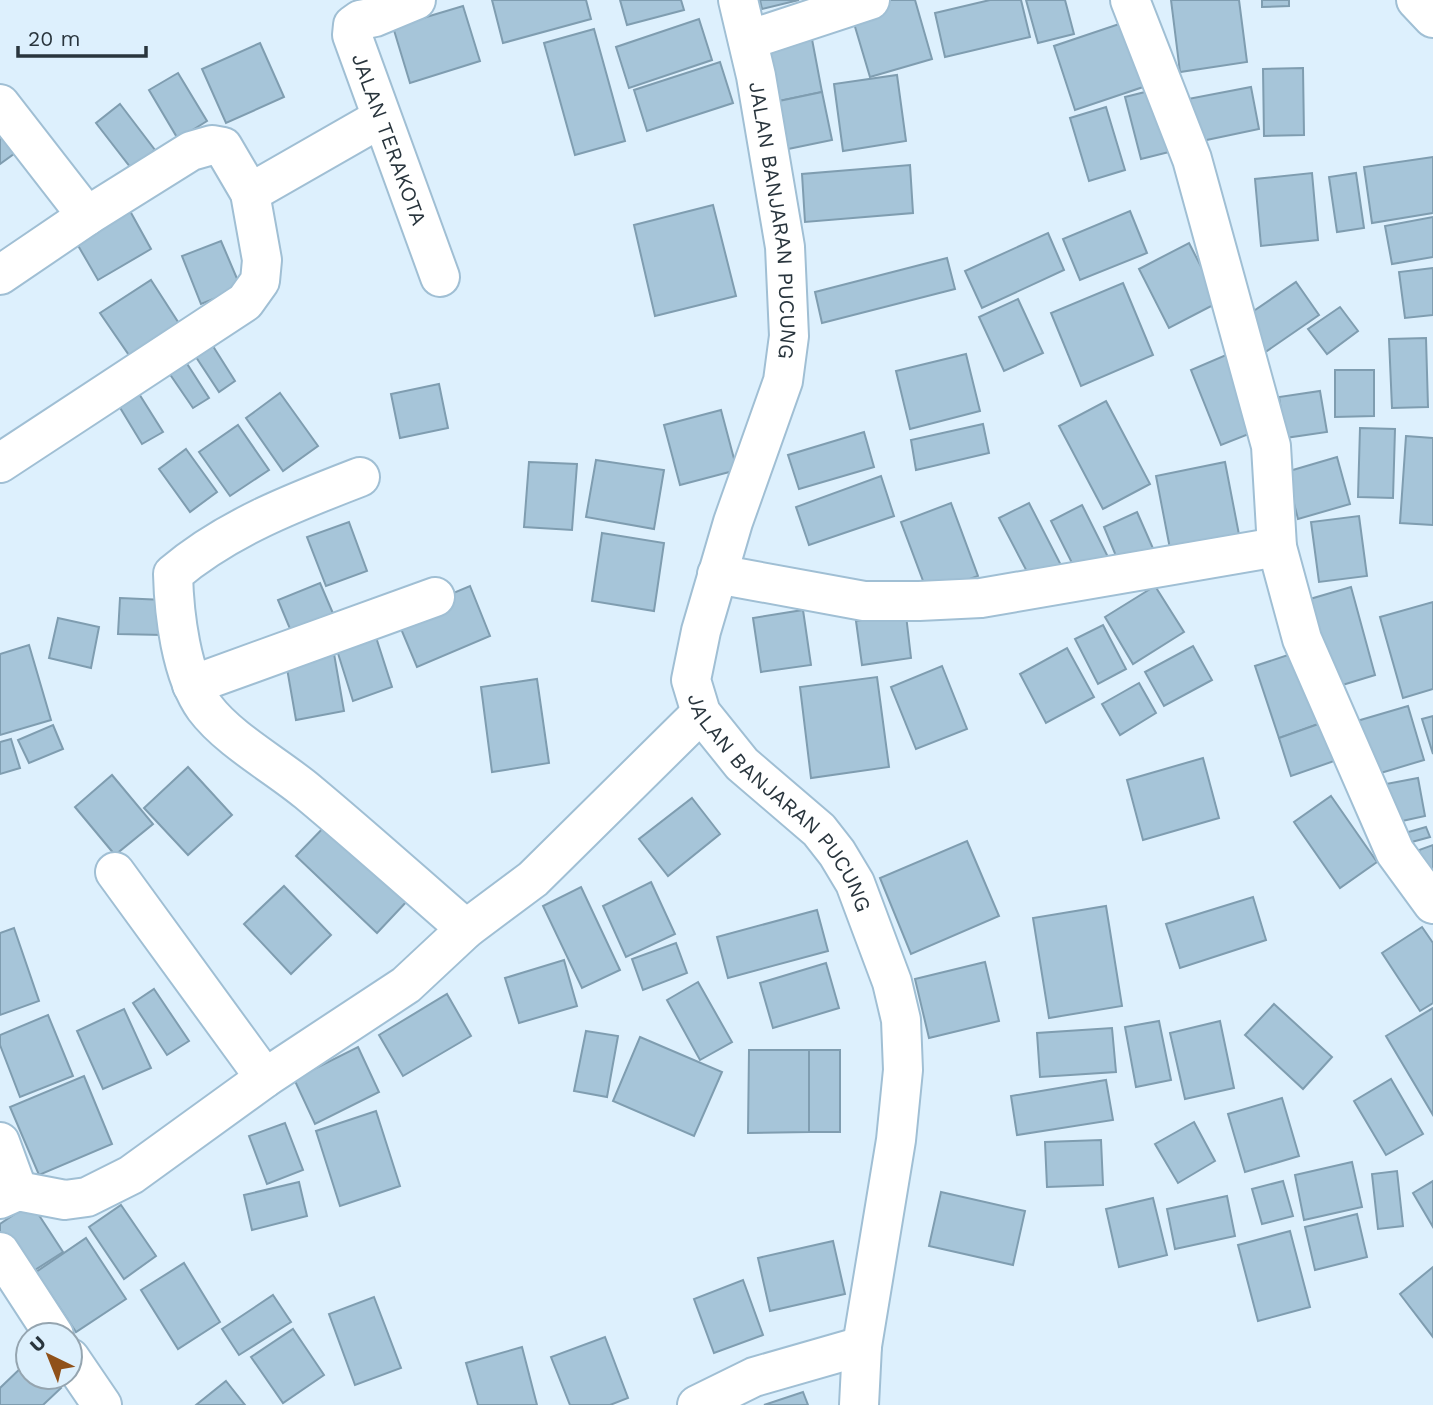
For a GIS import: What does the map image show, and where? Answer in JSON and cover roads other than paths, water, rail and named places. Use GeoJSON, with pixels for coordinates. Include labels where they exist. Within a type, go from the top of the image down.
{"type":"FeatureCollection","features":[{"type":"Feature","properties":{"kind":"street","name":"JALAN TERAKOTA"},"geometry":{"type":"LineString","coordinates":[[416,0],[375,17],[360,20],[353,25],[352,35],[440,277]]}},
{"type":"Feature","properties":{"kind":"street","name":"JALAN BANJARAN PUCUNG"},"geometry":{"type":"LineString","coordinates":[[738,0],[757,76],[785,247],[789,335],[783,381],[733,522],[701,631],[691,680],[701,713],[742,764],[819,830],[837,853],[855,883],[895,995],[901,1020],[904,1070],[896,1140],[862,1346],[859,1405]]}},
{"type":"Feature","properties":{"kind":"street"},"geometry":{"type":"LineString","coordinates":[[748,40],[870,0]]}},
{"type":"Feature","properties":{"kind":"street"},"geometry":{"type":"LineString","coordinates":[[1130,0],[1192,159],[1271,446],[1278,547],[1302,639],[1395,852],[1432,902]]}},
{"type":"Feature","properties":{"kind":"street"},"geometry":{"type":"LineString","coordinates":[[1416,0],[1433,18]]}},
{"type":"Feature","properties":{"kind":"street"},"geometry":{"type":"LineString","coordinates":[[0,104],[87,216]]}},
{"type":"Feature","properties":{"kind":"street"},"geometry":{"type":"LineString","coordinates":[[250,192],[381,118]]}},
{"type":"Feature","properties":{"kind":"street"},"geometry":{"type":"LineString","coordinates":[[0,275],[87,216],[191,151],[212,145],[223,146],[250,192],[262,260],[260,281],[245,302],[0,463]]}},
{"type":"Feature","properties":{"kind":"street"},"geometry":{"type":"LineString","coordinates":[[360,477],[308,497],[231,534],[198,553],[173,574],[174,601],[192,685],[204,707],[217,721],[306,790],[466,929]]}},
{"type":"Feature","properties":{"kind":"street"},"geometry":{"type":"LineString","coordinates":[[718,574],[864,601],[919,601],[981,598],[1278,547]]}},
{"type":"Feature","properties":{"kind":"street"},"geometry":{"type":"LineString","coordinates":[[192,685],[435,597]]}},
{"type":"Feature","properties":{"kind":"street"},"geometry":{"type":"LineString","coordinates":[[0,1142],[9,1195],[65,1200],[87,1197],[131,1175],[265,1078],[405,985],[466,929],[533,879],[701,713]]}},
{"type":"Feature","properties":{"kind":"street"},"geometry":{"type":"LineString","coordinates":[[115,872],[265,1078]]}},
{"type":"Feature","properties":{"kind":"street"},"geometry":{"type":"LineString","coordinates":[[0,1252],[45,1321]]}},
{"type":"Feature","properties":{"kind":"street"},"geometry":{"type":"LineString","coordinates":[[698,1405],[754,1377],[862,1346]]}},
{"type":"Feature","properties":{"kind":"street"},"geometry":{"type":"LineString","coordinates":[[84,1379],[102,1405]]}}]}
